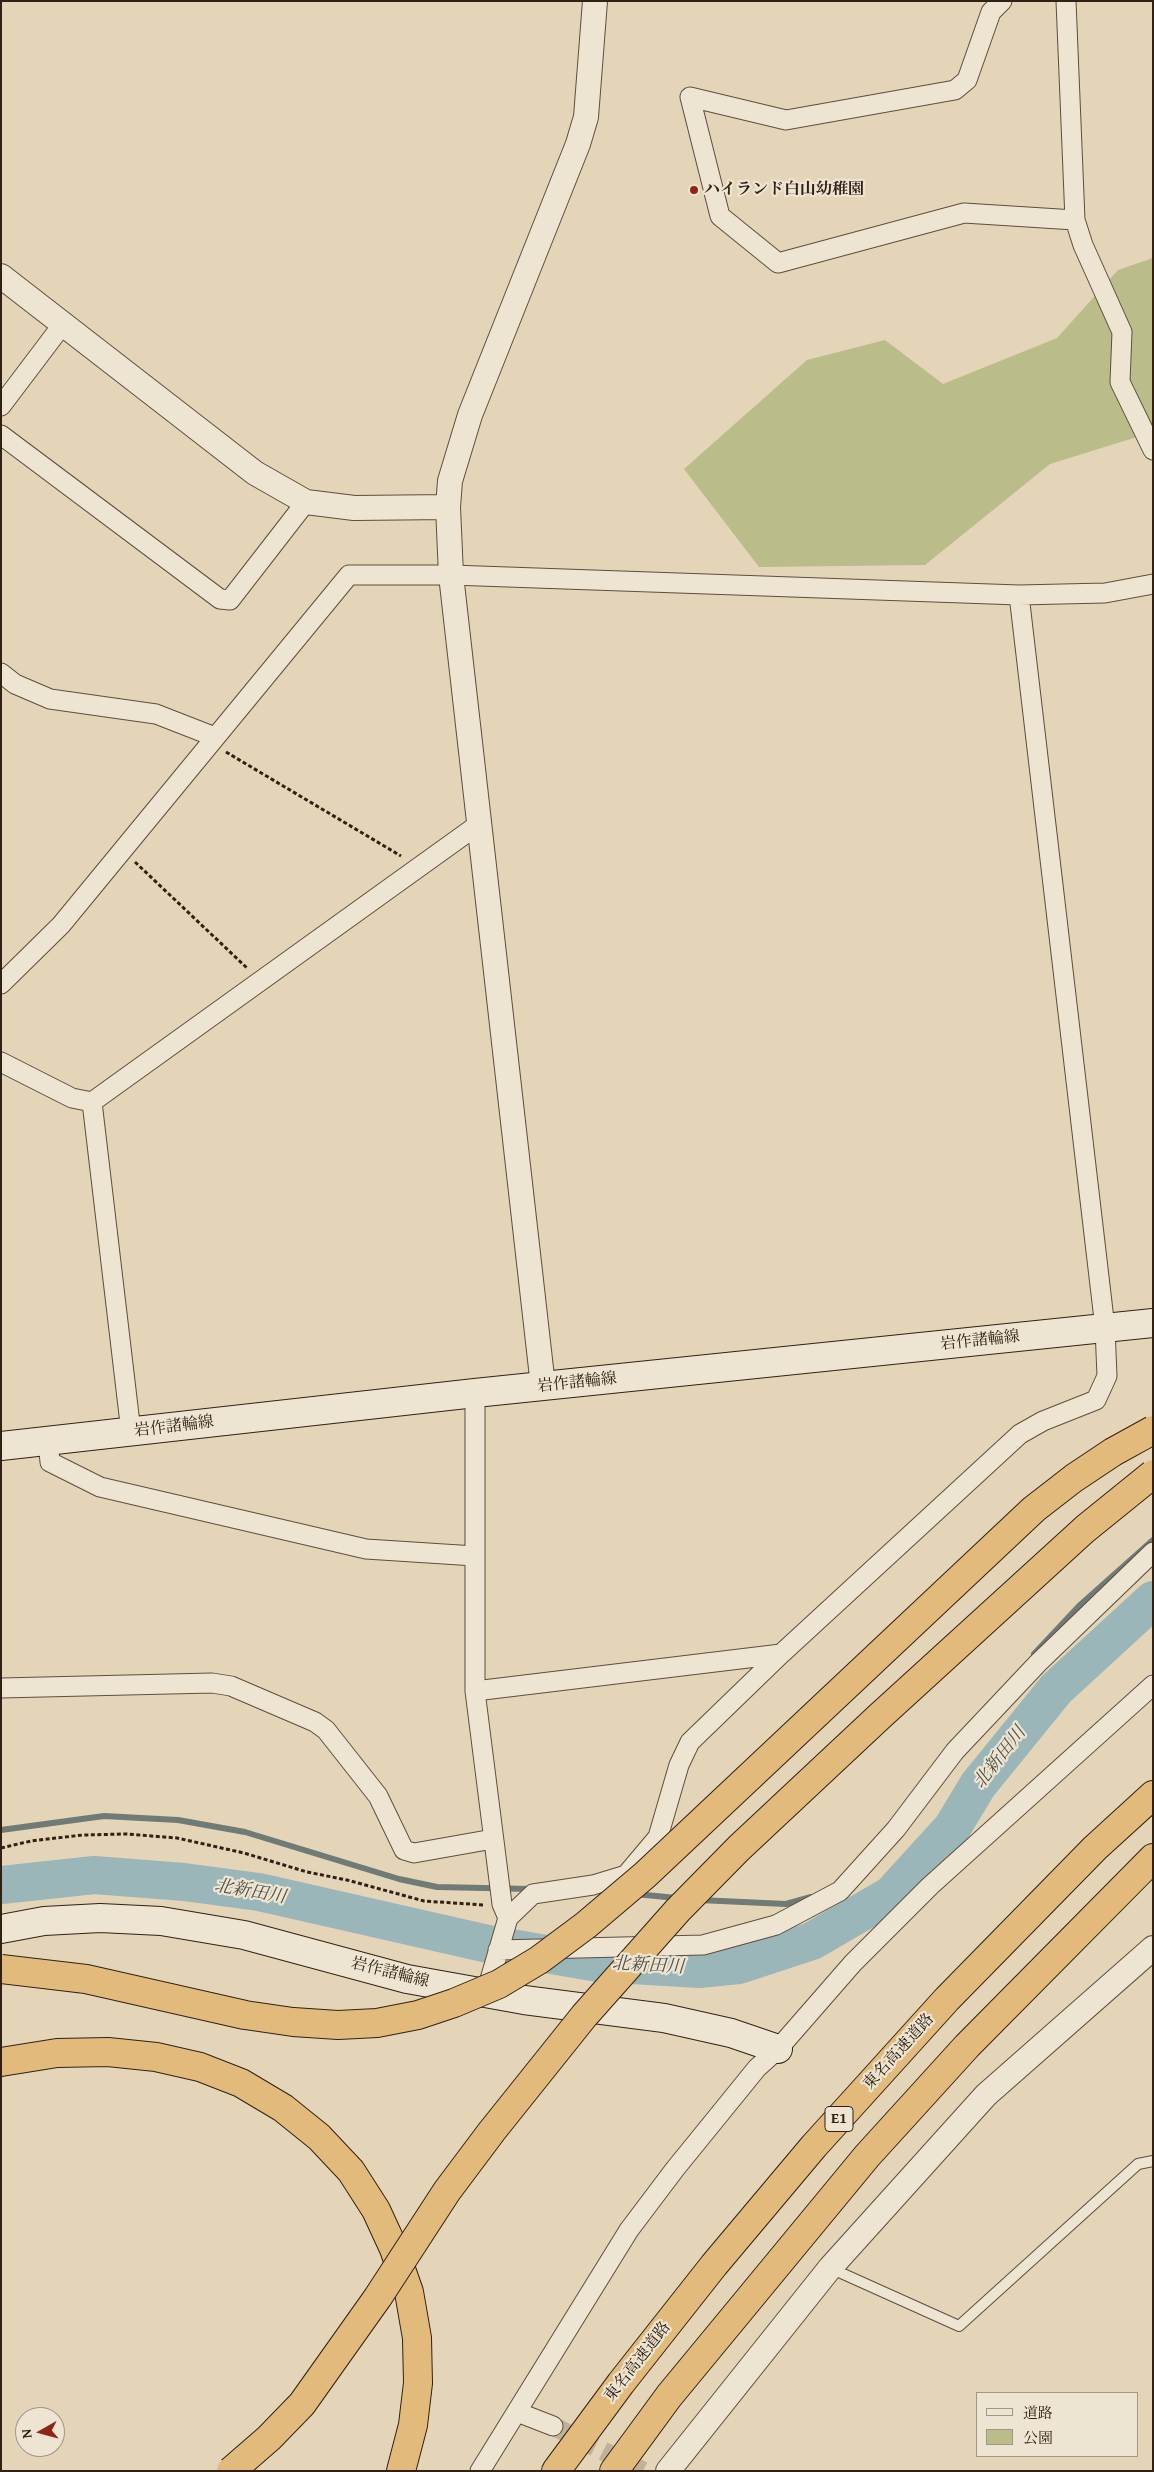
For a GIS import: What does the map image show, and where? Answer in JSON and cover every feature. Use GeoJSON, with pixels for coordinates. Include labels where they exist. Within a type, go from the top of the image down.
{"type":"FeatureCollection","features":[{"type":"Feature","properties":{"kind":"highway"},"geometry":{"type":"LineString","coordinates":[[1,1969],[86,1979],[245,2015],[293,2022],[338,2025],[377,2023],[418,2015],[454,2003],[499,1984],[539,1960],[645,1876],[1034,1509],[1105,1457],[1153,1430]]}},
{"type":"Feature","properties":{"kind":"highway"},"geometry":{"type":"LineString","coordinates":[[230,2471],[269,2438],[302,2404],[378,2298],[447,2191],[492,2131],[584,2016],[678,1910],[738,1848],[880,1716],[1085,1529],[1153,1474]]}},
{"type":"Feature","properties":{"kind":"highway","name":"東名高速道路"},"geometry":{"type":"LineString","coordinates":[[556,2471],[620,2383],[714,2265],[814,2146],[947,1999],[1095,1848],[1153,1795]]}},
{"type":"Feature","properties":{"kind":"highway"},"geometry":{"type":"LineString","coordinates":[[614,2471],[669,2396],[867,2156],[967,2046],[1153,1858]]}},
{"type":"Feature","properties":{"kind":"highway"},"geometry":{"type":"LineString","coordinates":[[1,2062],[57,2053],[108,2052],[156,2057],[200,2067],[241,2083],[283,2108],[320,2137],[351,2171],[376,2210],[394,2249],[409,2292],[418,2338],[418,2383],[413,2425],[401,2471]]}},
{"type":"Feature","properties":{"kind":"main road","name":"岩作諸輪線"},"geometry":{"type":"LineString","coordinates":[[1,1446],[474,1392],[1153,1323]]}},
{"type":"Feature","properties":{"kind":"main road","name":"岩作諸輪線"},"geometry":{"type":"LineString","coordinates":[[1,1929],[63,1920],[100,1918],[161,1921],[244,1935],[407,1979],[486,1994],[664,2018],[731,2033],[778,2049]]}},
{"type":"Feature","properties":{"kind":"street"},"geometry":{"type":"LineString","coordinates":[[543,1386],[451,575],[448,507],[450,481],[470,416],[578,144],[586,117],[596,1]]}},
{"type":"Feature","properties":{"kind":"street"},"geometry":{"type":"LineString","coordinates":[[1002,1],[991,12],[967,80],[955,90],[786,120],[690,97],[720,216],[778,263],[964,213],[1075,220]]}},
{"type":"Feature","properties":{"kind":"street"},"geometry":{"type":"LineString","coordinates":[[1066,1],[1075,220],[1083,245],[1122,332],[1120,382],[1153,450]]}},
{"type":"Feature","properties":{"kind":"street"},"geometry":{"type":"LineString","coordinates":[[1,276],[255,473],[306,502],[354,508],[448,507]]}},
{"type":"Feature","properties":{"kind":"street"},"geometry":{"type":"LineString","coordinates":[[1,406],[63,324]]}},
{"type":"Feature","properties":{"kind":"street"},"geometry":{"type":"LineString","coordinates":[[1,435],[220,599],[230,600],[306,502]]}},
{"type":"Feature","properties":{"kind":"street"},"geometry":{"type":"LineString","coordinates":[[1,984],[61,925],[212,740],[278,664],[349,575],[451,575],[1020,595],[1105,593],[1153,584]]}},
{"type":"Feature","properties":{"kind":"street"},"geometry":{"type":"LineString","coordinates":[[506,1914],[533,1894],[592,1885],[626,1875],[658,1837],[679,1765],[690,1742],[781,1654],[1020,1434],[1043,1421],[1096,1400],[1107,1376],[1105,1328],[1020,595]]}},
{"type":"Feature","properties":{"kind":"street"},"geometry":{"type":"LineString","coordinates":[[1,673],[15,684],[50,699],[156,714],[212,740]]}},
{"type":"Feature","properties":{"kind":"street"},"geometry":{"type":"LineString","coordinates":[[1,1062],[72,1098],[92,1102],[479,824]]}},
{"type":"Feature","properties":{"kind":"street"},"geometry":{"type":"LineString","coordinates":[[92,1102],[131,1432]]}},
{"type":"Feature","properties":{"kind":"street"},"geometry":{"type":"LineString","coordinates":[[474,1392],[475,1691],[493,1839],[506,1914],[486,1994]]}},
{"type":"Feature","properties":{"kind":"street"},"geometry":{"type":"LineString","coordinates":[[48,1440],[50,1462],[100,1487],[366,1549],[475,1556]]}},
{"type":"Feature","properties":{"kind":"street"},"geometry":{"type":"LineString","coordinates":[[498,1949],[703,1945],[776,1925],[840,1891],[896,1829],[955,1751],[1038,1663],[1153,1552]]}},
{"type":"Feature","properties":{"kind":"street"},"geometry":{"type":"LineString","coordinates":[[475,1691],[781,1654]]}},
{"type":"Feature","properties":{"kind":"street"},"geometry":{"type":"LineString","coordinates":[[1,1688],[212,1683],[231,1686],[315,1722],[326,1730],[378,1796],[404,1850],[414,1853],[493,1839]]}},
{"type":"Feature","properties":{"kind":"street"},"geometry":{"type":"LineString","coordinates":[[480,2471],[628,2230],[757,2068],[778,2049],[854,1963],[930,1886],[1153,1686]]}},
{"type":"Feature","properties":{"kind":"street"},"geometry":{"type":"LineString","coordinates":[[668,2471],[830,2268],[986,2095],[1153,1948]]}},
{"type":"Feature","properties":{"kind":"street"},"geometry":{"type":"LineString","coordinates":[[517,2412],[553,2426]]}},
{"type":"Feature","properties":{"kind":"lane"},"geometry":{"type":"LineString","coordinates":[[830,2268],[959,2326],[1138,2164],[1153,2161]]}},
{"type":"Feature","properties":{"kind":"path"},"geometry":{"type":"LineString","coordinates":[[212,740],[419,867]]}},
{"type":"Feature","properties":{"kind":"path"},"geometry":{"type":"LineString","coordinates":[[122,850],[260,981]]}},
{"type":"Feature","properties":{"kind":"path"},"geometry":{"type":"LineString","coordinates":[[1,1848],[31,1841],[83,1835],[126,1834],[177,1838],[244,1853],[307,1872],[347,1880],[424,1901],[488,1906],[506,1914]]}},
{"type":"Feature","properties":{"kind":"green space"},"geometry":{"type":"Polygon","coordinates":[[[1153,258],[1153,432],[1050,464],[925,565],[759,567],[684,469],[807,360],[885,340],[943,384],[1057,338],[1118,270],[1153,258]]]}},
{"type":"Feature","properties":{"kind":"waterway"},"geometry":{"type":"LineString","coordinates":[[1034,1654],[1079,1606],[1153,1540]]}},
{"type":"Feature","properties":{"kind":"waterway","name":"北新田川"},"geometry":{"type":"LineString","coordinates":[[1,1885],[94,1875],[184,1882],[259,1892],[488,1944],[598,1963],[699,1969],[739,1965],[812,1941],[891,1895],[952,1828],[978,1785],[1056,1689],[1153,1600]]}},
{"type":"Feature","properties":{"kind":"waterway"},"geometry":{"type":"LineString","coordinates":[[1,1830],[104,1816],[178,1820],[245,1832],[399,1879],[437,1887],[532,1889]]}},
{"type":"Feature","properties":{"kind":"waterway"},"geometry":{"type":"LineString","coordinates":[[635,1894],[677,1898]]}},
{"type":"Feature","properties":{"kind":"waterway"},"geometry":{"type":"LineString","coordinates":[[699,1900],[786,1904],[811,1897]]}},
{"type":"Feature","properties":{"kind":"tunnel"},"geometry":{"type":"LineString","coordinates":[[553,2426],[643,2471]]}},
{"type":"Feature","properties":{"kind":"place","name":"ハイランド白山幼稚園"},"geometry":{"type":"Point","coordinates":[694,190]}}]}
